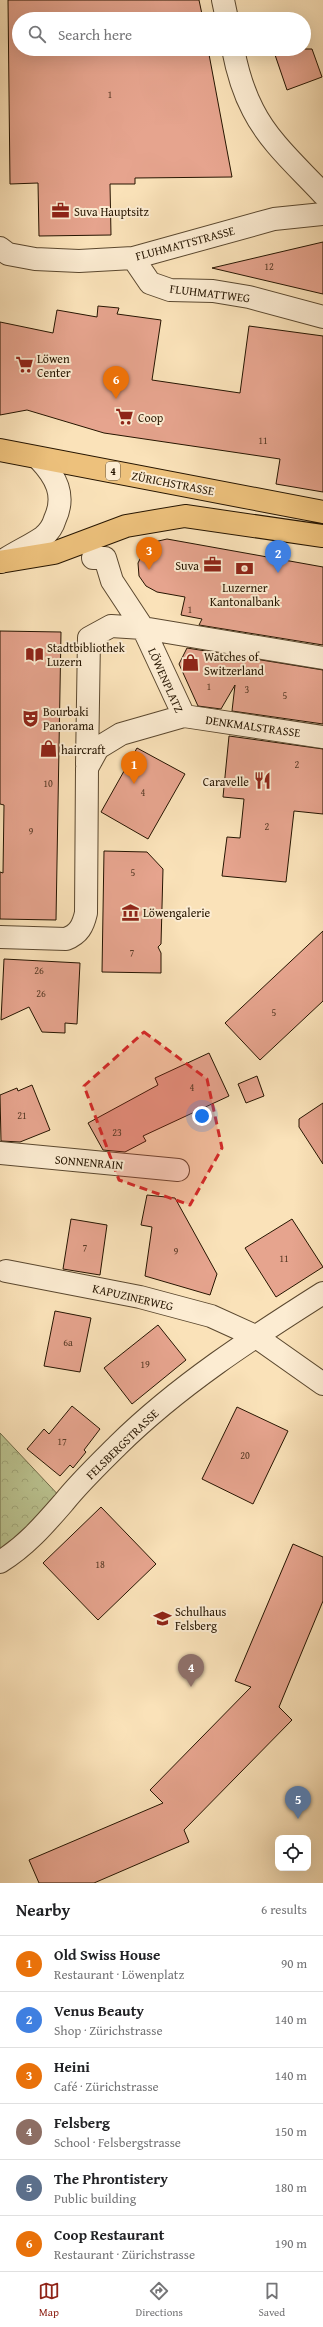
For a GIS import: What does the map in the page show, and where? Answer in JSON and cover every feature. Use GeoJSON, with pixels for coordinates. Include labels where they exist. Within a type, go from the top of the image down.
{"type":"FeatureCollection","features":[{"type":"Feature","properties":{"kind":"main road","name":"ZÜRICHSTRASSE"},"geometry":{"type":"LineString","coordinates":[[0,450],[39,459],[323,512]]}},
{"type":"Feature","properties":{"kind":"main road"},"geometry":{"type":"LineString","coordinates":[[0,562],[54,553],[126,526],[184,516],[323,536]]}},
{"type":"Feature","properties":{"kind":"street"},"geometry":{"type":"LineString","coordinates":[[223,0],[225,12]]}},
{"type":"Feature","properties":{"kind":"street"},"geometry":{"type":"LineString","coordinates":[[234,56],[238,74],[253,110],[280,148],[323,194]]}},
{"type":"Feature","properties":{"kind":"street","name":"FLUHMATTSTRASSE"},"geometry":{"type":"LineString","coordinates":[[0,248],[8,254],[35,259],[79,261],[133,258],[274,219],[323,214]]}},
{"type":"Feature","properties":{"kind":"street","name":"FLUHMATTWEG"},"geometry":{"type":"LineString","coordinates":[[133,258],[150,283],[170,290],[212,291],[249,297],[323,317]]}},
{"type":"Feature","properties":{"kind":"street"},"geometry":{"type":"LineString","coordinates":[[0,562],[43,536],[52,527],[58,513],[61,500],[59,490],[52,474],[39,459]]}},
{"type":"Feature","properties":{"kind":"street"},"geometry":{"type":"LineString","coordinates":[[93,558],[106,558],[112,581],[143,628]]}},
{"type":"Feature","properties":{"kind":"street","name":"LÖWENPLATZ"},"geometry":{"type":"LineString","coordinates":[[0,938],[66,939],[75,936],[83,926],[86,913],[89,638],[111,626],[143,628],[323,658]]}},
{"type":"Feature","properties":{"kind":"street","name":"LÖWENPLATZ"},"geometry":{"type":"LineString","coordinates":[[87,768],[98,748],[121,734],[184,716],[143,628]]}},
{"type":"Feature","properties":{"kind":"street","name":"DENKMALSTRASSE"},"geometry":{"type":"LineString","coordinates":[[184,716],[323,736]]}},
{"type":"Feature","properties":{"kind":"street","name":"SONNENRAIN"},"geometry":{"type":"LineString","coordinates":[[0,1153],[178,1170]]}},
{"type":"Feature","properties":{"kind":"street","name":"KAPUZINERWEG"},"geometry":{"type":"LineString","coordinates":[[6,1271],[140,1297],[211,1316],[255,1336],[323,1384]]}},
{"type":"Feature","properties":{"kind":"street"},"geometry":{"type":"LineString","coordinates":[[255,1336],[323,1293]]}},
{"type":"Feature","properties":{"kind":"street","name":"FELSBERGSTRASSE"},"geometry":{"type":"LineString","coordinates":[[0,1562],[14,1554],[38,1533],[113,1450],[154,1412],[255,1336]]}},
{"type":"Feature","properties":{"kind":"highlighted area"},"geometry":{"type":"Polygon","coordinates":[[[144,1032],[207,1079],[222,1148],[190,1205],[119,1180],[84,1086],[144,1032]]]}},
{"type":"Feature","properties":{"kind":"green space"},"geometry":{"type":"Polygon","coordinates":[[[0,1433],[64,1501],[0,1562],[0,1433]]]}},
{"type":"Feature","properties":{"kind":"building"},"geometry":{"type":"Polygon","coordinates":[[[8,0],[199,0],[202,12],[12,12],[12,56],[209,56],[232,177],[135,178],[135,184],[110,184],[111,235],[39,236],[38,183],[10,184],[8,0]]]}},
{"type":"Feature","properties":{"kind":"building"},"geometry":{"type":"Polygon","coordinates":[[[312,49],[322,77],[287,90],[275,56],[311,56],[312,49]]]}},
{"type":"Feature","properties":{"kind":"building"},"geometry":{"type":"Polygon","coordinates":[[[323,242],[323,294],[212,268],[323,242]]]}},
{"type":"Feature","properties":{"kind":"building"},"geometry":{"type":"Polygon","coordinates":[[[98,306],[119,308],[117,314],[161,320],[152,380],[240,393],[249,326],[323,336],[323,492],[276,484],[280,459],[104,433],[27,410],[0,415],[0,322],[53,333],[57,310],[97,317],[98,306]]]}},
{"type":"Feature","properties":{"kind":"building"},"geometry":{"type":"Polygon","coordinates":[[[167,539],[323,567],[323,645],[199,625],[202,619],[181,615],[185,597],[157,592],[146,586],[139,576],[138,563],[145,549],[154,542],[167,539]]]}},
{"type":"Feature","properties":{"kind":"building","name":"Bourbaki Panorama"},"geometry":{"type":"Polygon","coordinates":[[[0,631],[61,632],[56,920],[0,919],[0,872],[3,873],[4,805],[0,804],[0,631]]]}},
{"type":"Feature","properties":{"kind":"building"},"geometry":{"type":"Polygon","coordinates":[[[187,648],[323,670],[323,724],[232,711],[235,685],[221,709],[198,706],[179,664],[187,648]]]}},
{"type":"Feature","properties":{"kind":"building"},"geometry":{"type":"Polygon","coordinates":[[[229,736],[323,749],[323,814],[294,811],[286,882],[222,876],[227,837],[240,838],[244,799],[223,797],[229,736]]]}},
{"type":"Feature","properties":{"kind":"building"},"geometry":{"type":"Polygon","coordinates":[[[137,748],[185,774],[148,839],[101,812],[137,748]]]}},
{"type":"Feature","properties":{"kind":"building"},"geometry":{"type":"Polygon","coordinates":[[[104,851],[147,852],[163,869],[161,944],[158,947],[161,953],[161,973],[102,972],[104,851]]]}},
{"type":"Feature","properties":{"kind":"building"},"geometry":{"type":"Polygon","coordinates":[[[323,931],[323,1001],[260,1060],[225,1023],[323,931]]]}},
{"type":"Feature","properties":{"kind":"building"},"geometry":{"type":"Polygon","coordinates":[[[4,959],[80,963],[77,1024],[65,1023],[65,1033],[42,1032],[29,1007],[1,1020],[4,959]]]}},
{"type":"Feature","properties":{"kind":"building"},"geometry":{"type":"Polygon","coordinates":[[[209,1053],[229,1096],[143,1136],[146,1141],[125,1152],[103,1150],[88,1123],[158,1085],[155,1078],[209,1053]]]}},
{"type":"Feature","properties":{"kind":"building"},"geometry":{"type":"Polygon","coordinates":[[[257,1076],[264,1096],[246,1103],[238,1084],[257,1076]]]}},
{"type":"Feature","properties":{"kind":"building"},"geometry":{"type":"Polygon","coordinates":[[[32,1085],[50,1130],[20,1142],[1,1141],[0,1095],[17,1088],[18,1091],[32,1085]]]}},
{"type":"Feature","properties":{"kind":"building"},"geometry":{"type":"Polygon","coordinates":[[[323,1103],[323,1164],[299,1127],[299,1119],[323,1103]]]}},
{"type":"Feature","properties":{"kind":"building"},"geometry":{"type":"Polygon","coordinates":[[[147,1195],[175,1198],[217,1274],[210,1295],[145,1276],[152,1227],[141,1225],[147,1195]]]}},
{"type":"Feature","properties":{"kind":"building"},"geometry":{"type":"Polygon","coordinates":[[[71,1219],[107,1225],[100,1275],[63,1269],[71,1219]]]}},
{"type":"Feature","properties":{"kind":"building"},"geometry":{"type":"Polygon","coordinates":[[[292,1219],[323,1267],[276,1297],[245,1248],[292,1219]]]}},
{"type":"Feature","properties":{"kind":"building"},"geometry":{"type":"Polygon","coordinates":[[[55,1311],[91,1318],[80,1372],[44,1366],[55,1311]]]}},
{"type":"Feature","properties":{"kind":"building"},"geometry":{"type":"Polygon","coordinates":[[[158,1325],[186,1360],[132,1404],[104,1368],[158,1325]]]}},
{"type":"Feature","properties":{"kind":"building"},"geometry":{"type":"Polygon","coordinates":[[[72,1406],[100,1429],[84,1450],[86,1452],[73,1468],[70,1465],[60,1476],[27,1449],[44,1429],[49,1434],[72,1406]]]}},
{"type":"Feature","properties":{"kind":"building"},"geometry":{"type":"Polygon","coordinates":[[[237,1407],[288,1431],[253,1504],[202,1479],[237,1407]]]}},
{"type":"Feature","properties":{"kind":"building"},"geometry":{"type":"Polygon","coordinates":[[[101,1507],[156,1564],[98,1620],[43,1563],[101,1507]]]}},
{"type":"Feature","properties":{"kind":"building"},"geometry":{"type":"Polygon","coordinates":[[[293,1544],[323,1557],[323,1601],[279,1707],[292,1720],[184,1830],[189,1842],[94,1883],[39,1883],[29,1860],[163,1803],[150,1790],[251,1687],[235,1681],[293,1544]]]}},
{"type":"Feature","properties":{"kind":"place","name":"Suva Hauptsitz"},"geometry":{"type":"Point","coordinates":[61,211]}},
{"type":"Feature","properties":{"kind":"place","name":"Löwen Center"},"geometry":{"type":"Point","coordinates":[24,365]}},
{"type":"Feature","properties":{"kind":"place","name":"Coop Restaurant"},"geometry":{"type":"Point","coordinates":[116,399]}},
{"type":"Feature","properties":{"kind":"place","name":"Coop"},"geometry":{"type":"Point","coordinates":[125,417]}},
{"type":"Feature","properties":{"kind":"place","name":"Suva"},"geometry":{"type":"Point","coordinates":[212,565]}},
{"type":"Feature","properties":{"kind":"place","name":"Luzerner Kantonalbank"},"geometry":{"type":"Point","coordinates":[245,568]}},
{"type":"Feature","properties":{"kind":"place","name":"Heini"},"geometry":{"type":"Point","coordinates":[149,570]}},
{"type":"Feature","properties":{"kind":"place","name":"Venus Beauty"},"geometry":{"type":"Point","coordinates":[278,573]}},
{"type":"Feature","properties":{"kind":"place","name":"Stadtbibliothek Luzern"},"geometry":{"type":"Point","coordinates":[34,654]}},
{"type":"Feature","properties":{"kind":"place","name":"Watches of Switzerland"},"geometry":{"type":"Point","coordinates":[191,663]}},
{"type":"Feature","properties":{"kind":"place","name":"Bourbaki Panorama"},"geometry":{"type":"Point","coordinates":[30,718]}},
{"type":"Feature","properties":{"kind":"place","name":"haircraft"},"geometry":{"type":"Point","coordinates":[48,749]}},
{"type":"Feature","properties":{"kind":"place","name":"Caravelle"},"geometry":{"type":"Point","coordinates":[262,781]}},
{"type":"Feature","properties":{"kind":"place","name":"Old Swiss House"},"geometry":{"type":"Point","coordinates":[134,784]}},
{"type":"Feature","properties":{"kind":"place","name":"Löwengalerie"},"geometry":{"type":"Point","coordinates":[130,912]}},
{"type":"Feature","properties":{"kind":"place","name":"Schulhaus Felsberg"},"geometry":{"type":"Point","coordinates":[162,1618]}},
{"type":"Feature","properties":{"kind":"place","name":"Felsberg"},"geometry":{"type":"Point","coordinates":[191,1687]}},
{"type":"Feature","properties":{"kind":"place","name":"The Phrontistery"},"geometry":{"type":"Point","coordinates":[298,1819]}}]}
